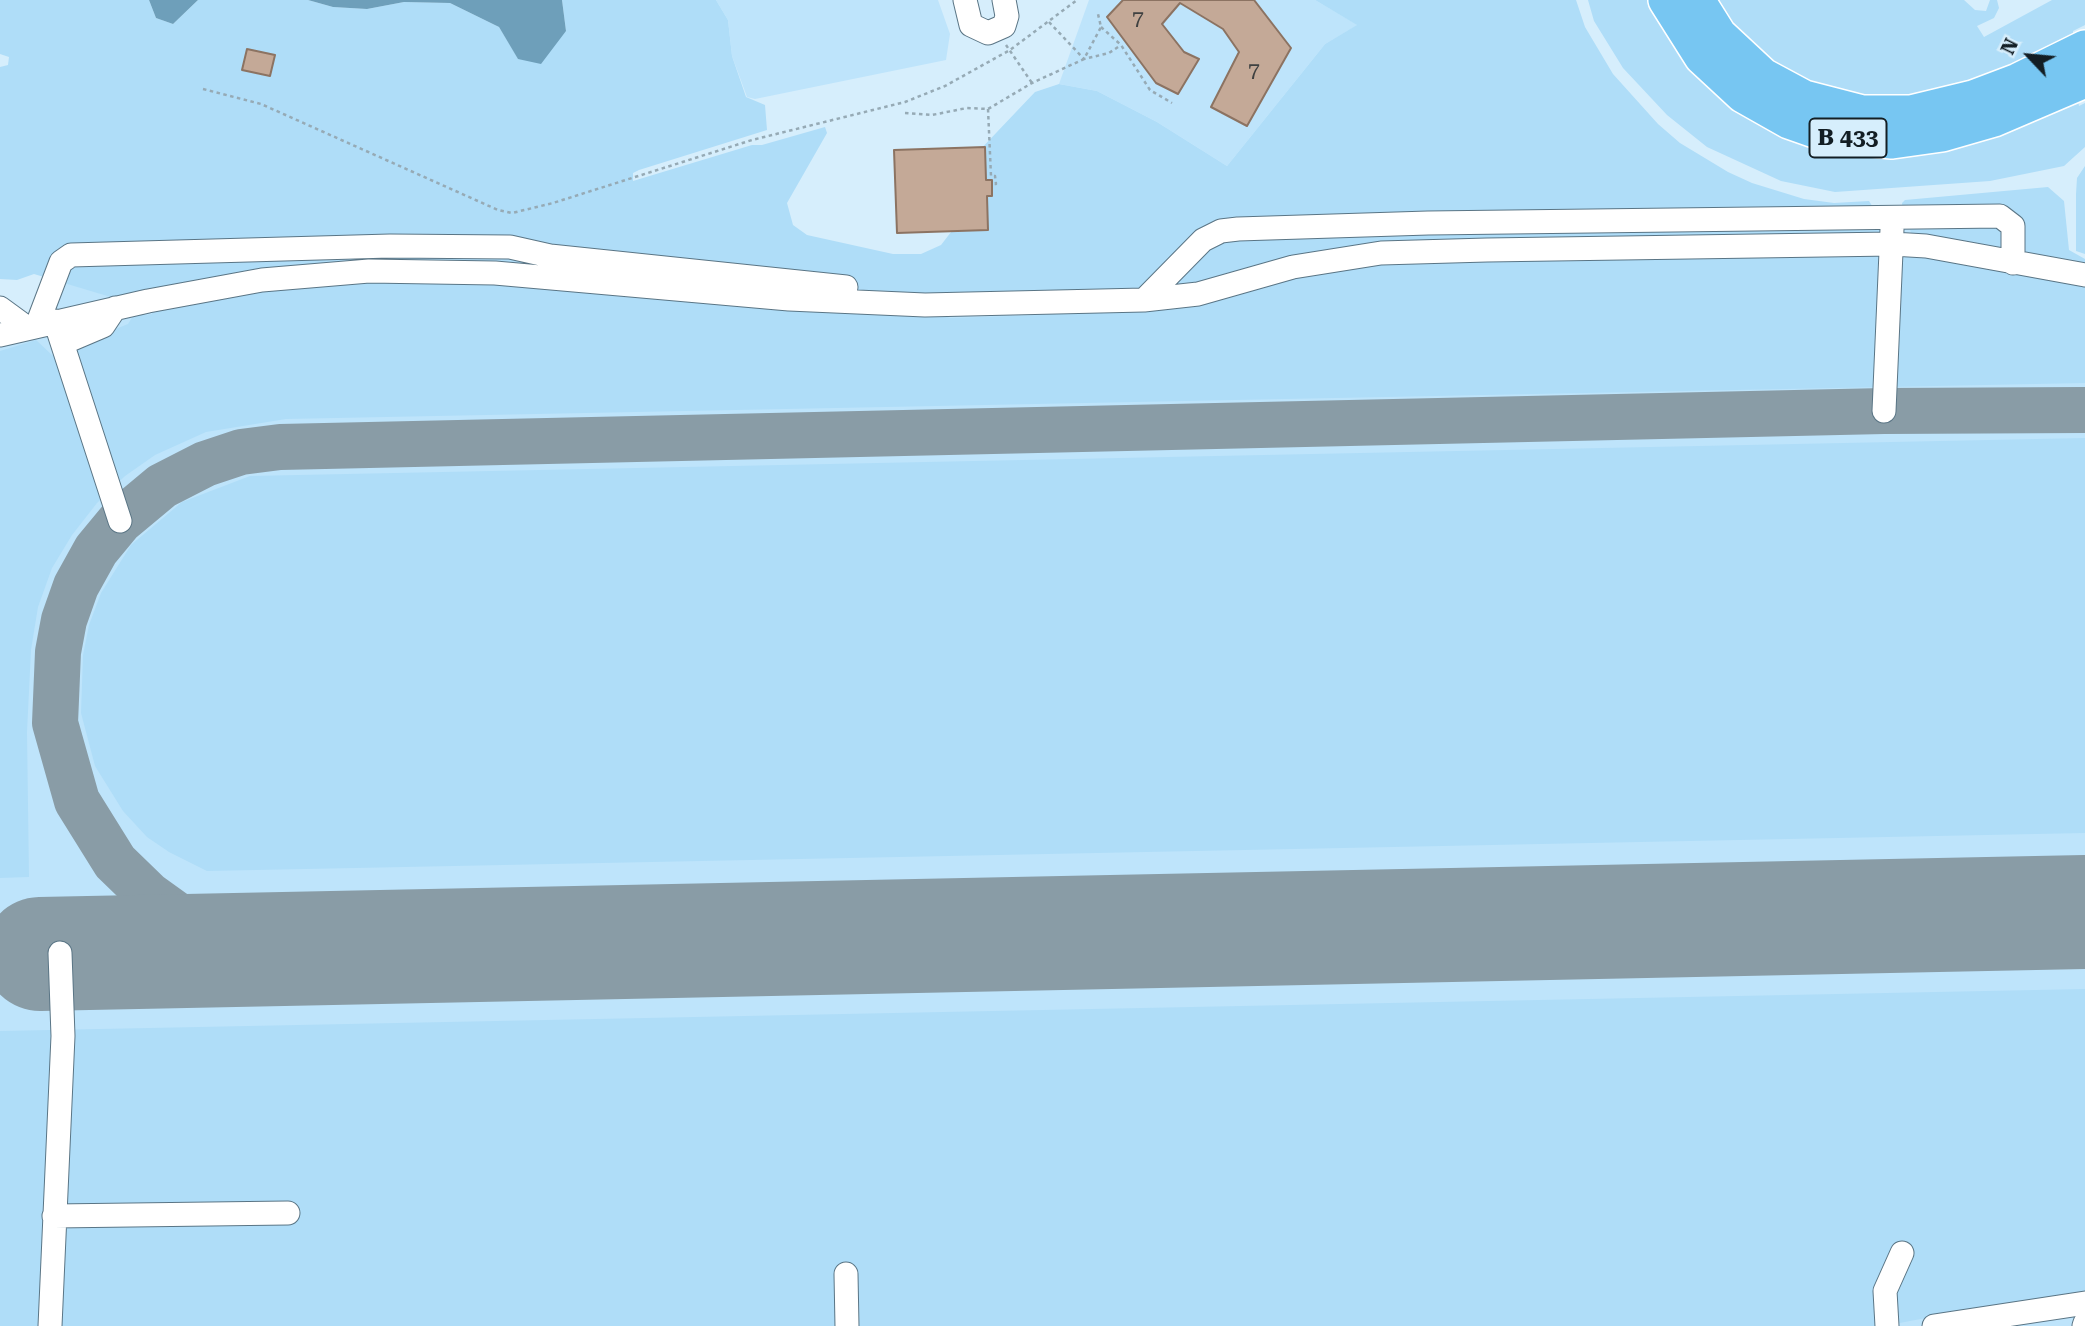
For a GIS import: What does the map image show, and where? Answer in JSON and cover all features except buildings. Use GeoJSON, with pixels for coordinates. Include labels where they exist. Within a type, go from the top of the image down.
{"type":"FeatureCollection","features":[{"type":"Feature","properties":{"kind":"highway","name":"B 433"},"geometry":{"type":"LineString","coordinates":[[1666,0],[1695,48],[1735,88],[1762,108],[1826,134],[1892,141],[1942,134],[1994,119],[2080,67]]}},
{"type":"Feature","properties":{"kind":"highway","name":"B 433"},"geometry":{"type":"LineString","coordinates":[[1697,0],[1718,35],[1752,68],[1797,95],[1845,111],[1894,114],[1939,108],[2080,67]]}},
{"type":"Feature","properties":{"kind":"street"},"geometry":{"type":"LineString","coordinates":[[965,0],[971,24],[988,33],[1004,26],[1007,16],[1004,0]]}},
{"type":"Feature","properties":{"kind":"street"},"geometry":{"type":"LineString","coordinates":[[1884,411],[1892,214]]}},
{"type":"Feature","properties":{"kind":"street"},"geometry":{"type":"LineString","coordinates":[[1143,300],[1203,240],[1221,231],[1238,229],[1892,214],[2000,216],[2013,226],[2013,262]]}},
{"type":"Feature","properties":{"kind":"street"},"geometry":{"type":"LineString","coordinates":[[0,335],[115,308],[262,280],[313,274],[432,270],[587,279],[789,299],[951,304],[1143,300],[1198,294],[1293,267],[1381,253],[1892,244],[1926,246],[2085,275]]}},
{"type":"Feature","properties":{"kind":"street"},"geometry":{"type":"LineString","coordinates":[[39,324],[61,262],[71,255],[390,246],[510,247],[550,256],[941,297],[951,304]]}},
{"type":"Feature","properties":{"kind":"street"},"geometry":{"type":"LineString","coordinates":[[0,308],[39,324],[63,344],[120,521]]}},
{"type":"Feature","properties":{"kind":"street"},"geometry":{"type":"LineString","coordinates":[[63,344],[103,326],[115,308]]}},
{"type":"Feature","properties":{"kind":"street"},"geometry":{"type":"LineString","coordinates":[[50,1326],[63,1036],[60,953]]}},
{"type":"Feature","properties":{"kind":"street"},"geometry":{"type":"LineString","coordinates":[[54,1216],[288,1213]]}},
{"type":"Feature","properties":{"kind":"street"},"geometry":{"type":"LineString","coordinates":[[1887,1326],[1885,1292],[1902,1253]]}},
{"type":"Feature","properties":{"kind":"street"},"geometry":{"type":"LineString","coordinates":[[846,1274],[847,1326]]}},
{"type":"Feature","properties":{"kind":"street"},"geometry":{"type":"LineString","coordinates":[[1934,1326],[2085,1303]]}},
{"type":"Feature","properties":{"kind":"path"},"geometry":{"type":"LineString","coordinates":[[203,89],[261,104],[498,210],[527,211],[751,140],[905,102],[945,86],[1010,50],[1077,0]]}},
{"type":"Feature","properties":{"kind":"path"},"geometry":{"type":"LineString","coordinates":[[1098,14],[1101,27],[1121,45],[1150,90],[1172,103]]}},
{"type":"Feature","properties":{"kind":"path"},"geometry":{"type":"LineString","coordinates":[[1049,22],[1083,59]]}},
{"type":"Feature","properties":{"kind":"path"},"geometry":{"type":"LineString","coordinates":[[1083,59],[1101,27]]}},
{"type":"Feature","properties":{"kind":"path"},"geometry":{"type":"LineString","coordinates":[[1004,42],[1032,83]]}},
{"type":"Feature","properties":{"kind":"path"},"geometry":{"type":"LineString","coordinates":[[905,113],[932,115],[967,108],[988,109],[1032,83],[1083,59],[1110,53],[1121,45]]}},
{"type":"Feature","properties":{"kind":"path"},"geometry":{"type":"LineString","coordinates":[[988,109],[991,176],[995,176],[996,184],[992,184]]}},
{"type":"Feature","properties":{"kind":"shaded area"},"geometry":{"type":"Polygon","coordinates":[[[0,0],[149,0],[156,18],[173,24],[198,0],[308,0],[333,7],[367,9],[404,2],[450,3],[499,27],[518,58],[566,31],[562,0],[716,0],[728,20],[732,56],[746,97],[765,105],[767,130],[639,170],[633,173],[633,181],[752,145],[762,145],[825,127],[827,133],[787,203],[793,225],[807,235],[893,254],[921,254],[941,245],[958,223],[977,153],[1035,92],[1059,84],[1097,91],[1157,122],[1227,166],[1325,44],[1357,25],[1315,0],[1576,0],[1585,27],[1613,74],[1658,124],[1680,143],[1752,183],[1804,199],[1834,203],[1869,201],[1876,212],[1211,226],[1145,289],[951,299],[495,268],[114,298],[34,274],[17,280],[0,279],[0,67],[8,65],[9,57],[0,54],[0,0]]]}},
{"type":"Feature","properties":{"kind":"shaded area"},"geometry":{"type":"Polygon","coordinates":[[[149,0],[198,0],[173,24],[156,18],[149,0]]]}},
{"type":"Feature","properties":{"kind":"shaded area"},"geometry":{"type":"Polygon","coordinates":[[[308,0],[562,0],[566,31],[541,64],[518,59],[499,27],[450,3],[404,2],[367,9],[333,7],[308,0]]]}},
{"type":"Feature","properties":{"kind":"shaded area"},"geometry":{"type":"Polygon","coordinates":[[[716,0],[938,0],[950,34],[946,60],[755,99],[747,97],[732,56],[728,20],[716,0]]]}},
{"type":"Feature","properties":{"kind":"shaded area"},"geometry":{"type":"Polygon","coordinates":[[[1089,0],[1315,0],[1358,25],[1325,44],[1227,166],[1157,122],[1097,91],[1059,84],[1089,0]]]}},
{"type":"Feature","properties":{"kind":"shaded area"},"geometry":{"type":"Polygon","coordinates":[[[1588,0],[1651,0],[1744,113],[2078,100],[2079,106],[2085,103],[2085,147],[2064,166],[1990,181],[1835,192],[1781,181],[1707,147],[1667,115],[1623,68],[1594,21],[1588,0]]]}},
{"type":"Feature","properties":{"kind":"shaded area"},"geometry":{"type":"Polygon","coordinates":[[[1713,0],[1964,0],[1975,10],[1986,11],[1990,0],[1997,0],[1999,8],[1994,18],[1977,26],[1984,37],[2052,0],[2085,0],[2085,25],[2073,31],[2073,36],[2002,71],[1935,94],[1867,100],[1795,78],[1752,48],[1713,0]]]}},
{"type":"Feature","properties":{"kind":"shaded area"},"geometry":{"type":"Polygon","coordinates":[[[2085,166],[2085,254],[2076,251],[2076,194],[2077,178],[2085,166]]]}},
{"type":"Feature","properties":{"kind":"shaded area"},"geometry":{"type":"Polygon","coordinates":[[[2048,187],[2064,201],[2069,250],[2085,259],[2085,266],[2020,255],[2016,225],[1903,214],[1902,203],[1905,200],[2048,187]]]}},
{"type":"Feature","properties":{"kind":"shaded area"},"geometry":{"type":"Polygon","coordinates":[[[2018,209],[2019,248],[2085,263],[2085,1326],[0,1326],[0,321],[3,323],[32,314],[58,251],[942,293],[2018,209]]]}},
{"type":"Feature","properties":{"kind":"shaded area"},"geometry":{"type":"Polygon","coordinates":[[[1885,218],[1884,229],[1878,236],[1487,244],[1156,291],[1213,237],[1885,218]]]}},
{"type":"Feature","properties":{"kind":"shaded area"},"geometry":{"type":"Polygon","coordinates":[[[2005,223],[2004,251],[1912,235],[1908,224],[2005,223]]]}},
{"type":"Feature","properties":{"kind":"shaded area"},"geometry":{"type":"Polygon","coordinates":[[[1875,255],[1884,260],[1911,255],[2085,283],[2085,383],[286,419],[206,432],[155,455],[125,476],[97,503],[72,535],[52,568],[38,607],[31,650],[27,732],[29,877],[0,878],[0,351],[36,340],[52,355],[128,324],[135,313],[144,311],[145,315],[152,314],[151,309],[263,286],[431,276],[926,310],[950,318],[1043,315],[1382,258],[1875,255]]]}},
{"type":"Feature","properties":{"kind":"shaded area"},"geometry":{"type":"Polygon","coordinates":[[[2085,438],[2085,833],[207,871],[169,852],[147,837],[123,811],[95,766],[81,713],[83,655],[89,625],[101,593],[131,545],[182,502],[250,476],[2085,438]]]}},
{"type":"Feature","properties":{"kind":"shaded area"},"geometry":{"type":"Polygon","coordinates":[[[2085,989],[2085,1298],[1957,1312],[1884,1326],[0,1326],[0,1031],[2085,989]]]}},
{"type":"Feature","properties":{"kind":"taxiway"},"geometry":{"type":"LineString","coordinates":[[303,949],[251,943],[216,934],[181,918],[149,895],[115,862],[77,801],[55,723],[58,652],[64,620],[76,586],[96,550],[120,521],[162,486],[205,464],[241,452],[280,447],[1884,411],[2085,410]]}},
{"type":"Feature","properties":{"kind":"runway"},"geometry":{"type":"LineString","coordinates":[[40,954],[2085,912]]}}]}
